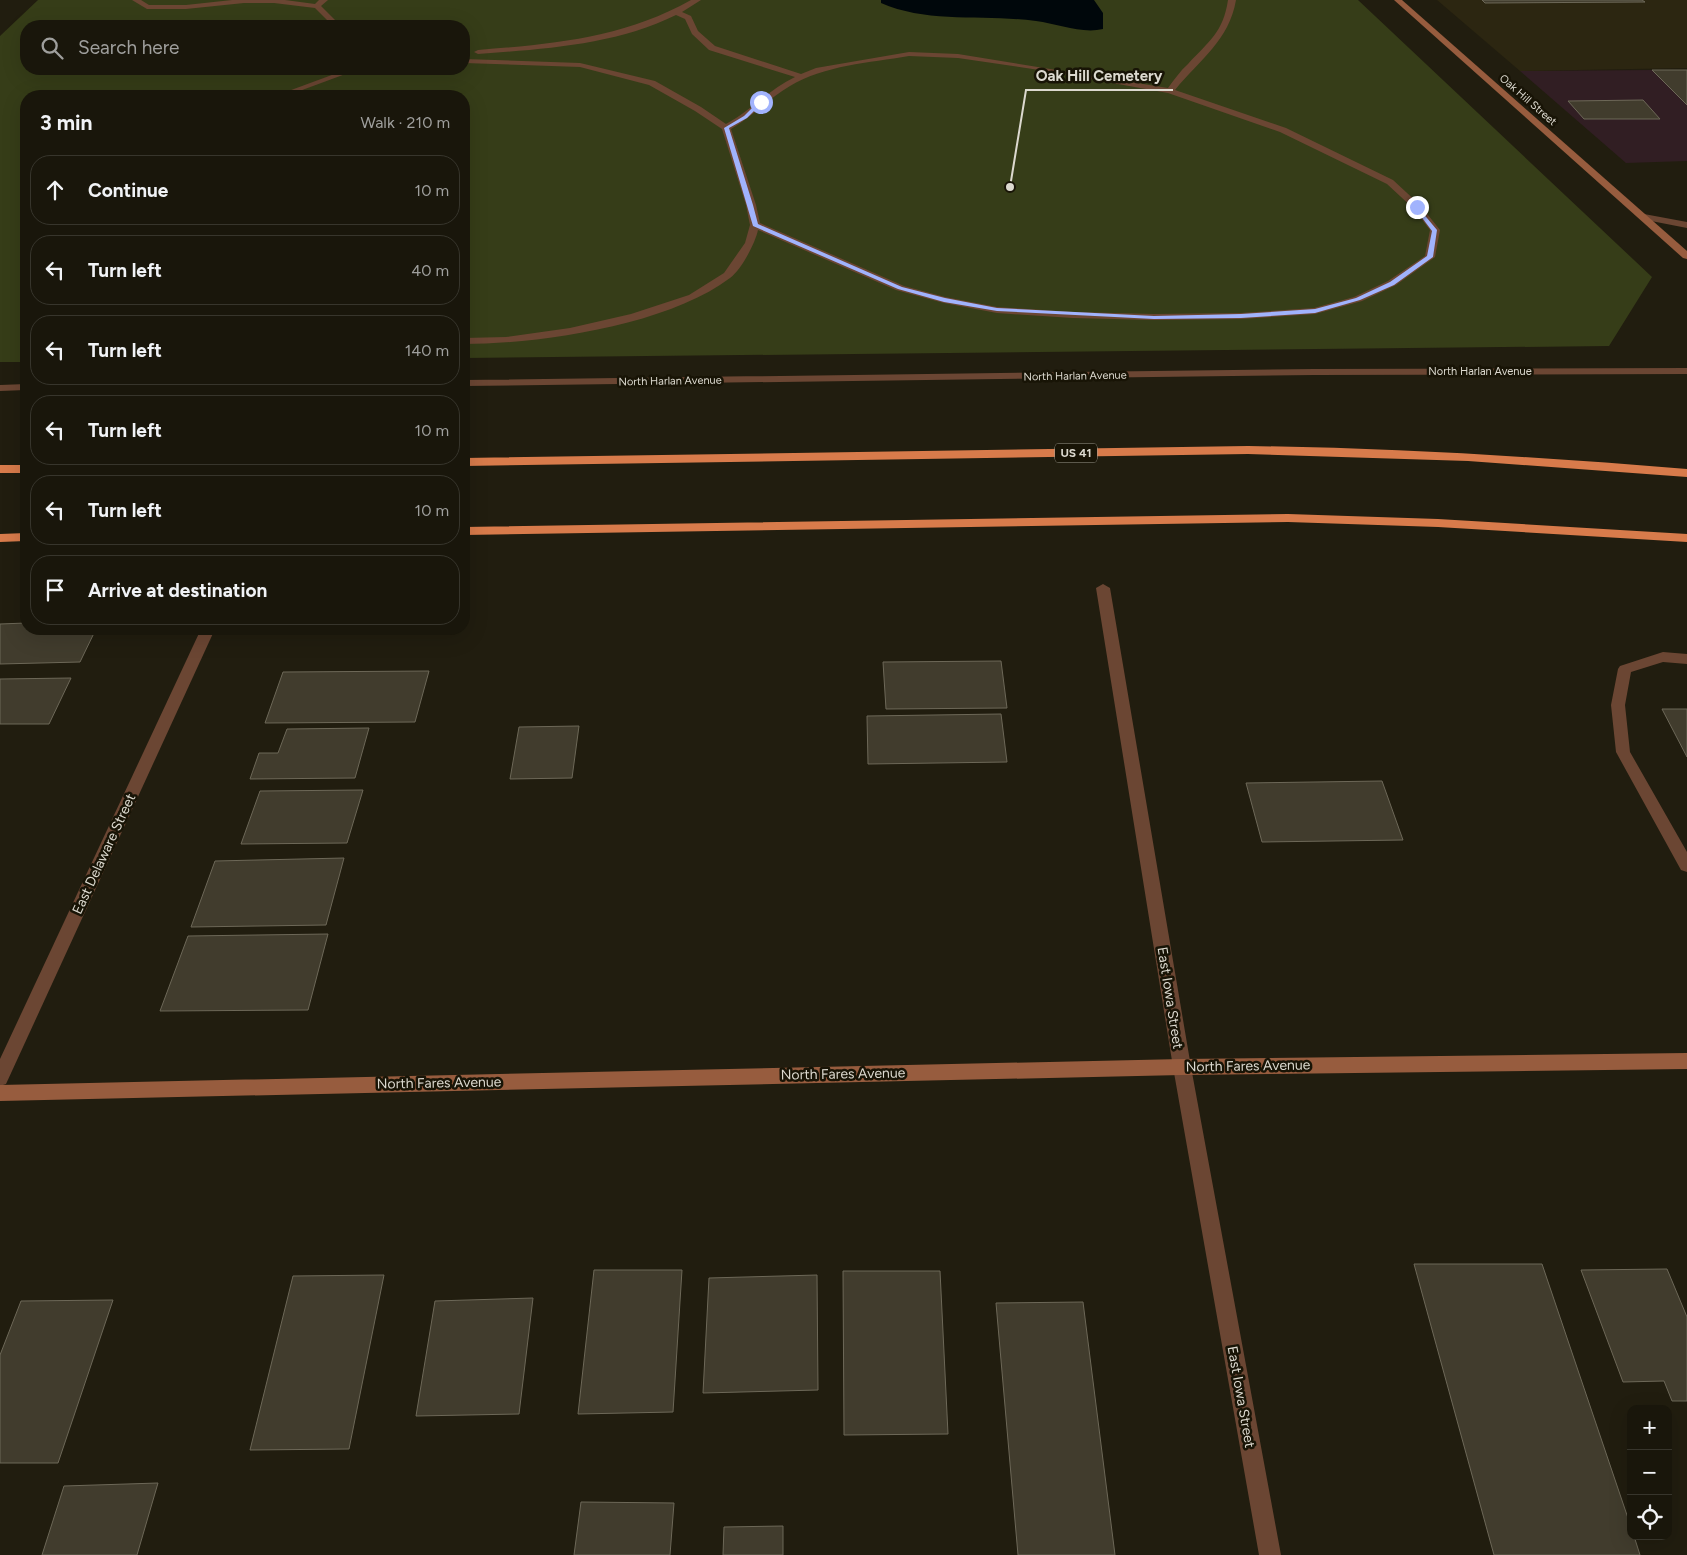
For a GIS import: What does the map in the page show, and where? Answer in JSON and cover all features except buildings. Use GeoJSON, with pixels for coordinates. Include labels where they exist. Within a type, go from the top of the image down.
{"type":"FeatureCollection","features":[{"type":"Feature","properties":{"kind":"highway","name":"US 41"},"geometry":{"type":"LineString","coordinates":[[470,462],[1257,450],[1349,451],[1463,456],[1687,473]]}},
{"type":"Feature","properties":{"kind":"highway"},"geometry":{"type":"LineString","coordinates":[[0,469],[20,469]]}},
{"type":"Feature","properties":{"kind":"highway"},"geometry":{"type":"LineString","coordinates":[[470,531],[1288,518],[1381,519],[1486,524],[1687,538]]}},
{"type":"Feature","properties":{"kind":"highway"},"geometry":{"type":"LineString","coordinates":[[0,538],[20,537]]}},
{"type":"Feature","properties":{"kind":"street"},"geometry":{"type":"LineString","coordinates":[[136,0],[147,7],[186,7],[244,1],[274,1],[317,6],[331,20]]}},
{"type":"Feature","properties":{"kind":"street"},"geometry":{"type":"LineString","coordinates":[[317,6],[324,0]]}},
{"type":"Feature","properties":{"kind":"street"},"geometry":{"type":"LineString","coordinates":[[470,52],[572,44],[648,24],[678,12],[697,0]]}},
{"type":"Feature","properties":{"kind":"street"},"geometry":{"type":"LineString","coordinates":[[1170,91],[1190,66],[1214,43],[1229,18],[1232,0]]}},
{"type":"Feature","properties":{"kind":"street","name":"Oak Hill Street"},"geometry":{"type":"LineString","coordinates":[[1398,0],[1687,256]]}},
{"type":"Feature","properties":{"kind":"street"},"geometry":{"type":"LineString","coordinates":[[678,12],[688,18],[695,32],[712,48],[803,76]]}},
{"type":"Feature","properties":{"kind":"street"},"geometry":{"type":"LineString","coordinates":[[726,128],[746,117],[761,102],[787,84],[816,70],[909,54],[958,56],[1102,78],[1170,91],[1283,130],[1390,182],[1417,207],[1435,230],[1430,257],[1392,283],[1358,299],[1315,311],[1241,316],[1154,318],[997,310],[944,300],[900,288],[755,225]]}},
{"type":"Feature","properties":{"kind":"street"},"geometry":{"type":"LineString","coordinates":[[470,61],[580,65],[621,74],[652,84],[698,109],[726,128],[751,205],[755,225],[750,243],[728,275],[693,297],[634,317],[570,331],[506,340],[470,341]]}},
{"type":"Feature","properties":{"kind":"street"},"geometry":{"type":"LineString","coordinates":[[296,90],[338,75]]}},
{"type":"Feature","properties":{"kind":"street"},"geometry":{"type":"LineString","coordinates":[[1644,217],[1687,226]]}},
{"type":"Feature","properties":{"kind":"street","name":"North Harlan Avenue"},"geometry":{"type":"LineString","coordinates":[[470,383],[1314,372],[1687,371]]}},
{"type":"Feature","properties":{"kind":"street"},"geometry":{"type":"LineString","coordinates":[[0,388],[20,388]]}},
{"type":"Feature","properties":{"kind":"street","name":"East Iowa Street"},"geometry":{"type":"LineString","coordinates":[[1103,588],[1182,1067],[1270,1555]]}},
{"type":"Feature","properties":{"kind":"street","name":"East Delaware Street"},"geometry":{"type":"LineString","coordinates":[[0,1078],[205,635]]}},
{"type":"Feature","properties":{"kind":"street"},"geometry":{"type":"LineString","coordinates":[[1687,659],[1663,657],[1626,669],[1618,705],[1623,752],[1687,866]]}},
{"type":"Feature","properties":{"kind":"street","name":"North Fares Avenue"},"geometry":{"type":"LineString","coordinates":[[0,1093],[1182,1067],[1687,1061]]}},
{"type":"Feature","properties":{"kind":"shaded area"},"geometry":{"type":"Polygon","coordinates":[[[881,0],[1094,0],[1103,13],[1103,29],[1078,29],[1017,19],[918,14],[899,10],[881,3],[881,0]]]}},
{"type":"Feature","properties":{"kind":"shaded area"},"geometry":{"type":"Polygon","coordinates":[[[1437,0],[1687,0],[1687,68],[1520,71],[1437,0]]]}},
{"type":"Feature","properties":{"kind":"shaded area"},"geometry":{"type":"Polygon","coordinates":[[[1652,70],[1687,105],[1687,161],[1626,163],[1520,71],[1652,70]]]}},
{"type":"Feature","properties":{"kind":"green space"},"geometry":{"type":"Polygon","coordinates":[[[38,0],[1358,0],[1652,277],[1609,346],[470,358],[470,90],[20,90],[20,362],[0,362],[0,36],[38,0]]]}},
{"type":"Feature","properties":{"kind":"place","name":"Oak Hill Cemetery"},"geometry":{"type":"Point","coordinates":[1010,187]}},
{"type":"Feature","properties":{"kind":"route"},"geometry":{"type":"LineString","coordinates":[[761,102],[746,117],[726,128],[751,205],[755,225],[900,288],[944,300],[997,310],[1154,318],[1241,316],[1315,311],[1358,299],[1392,283],[1430,257],[1435,230],[1417,207]]}}]}
